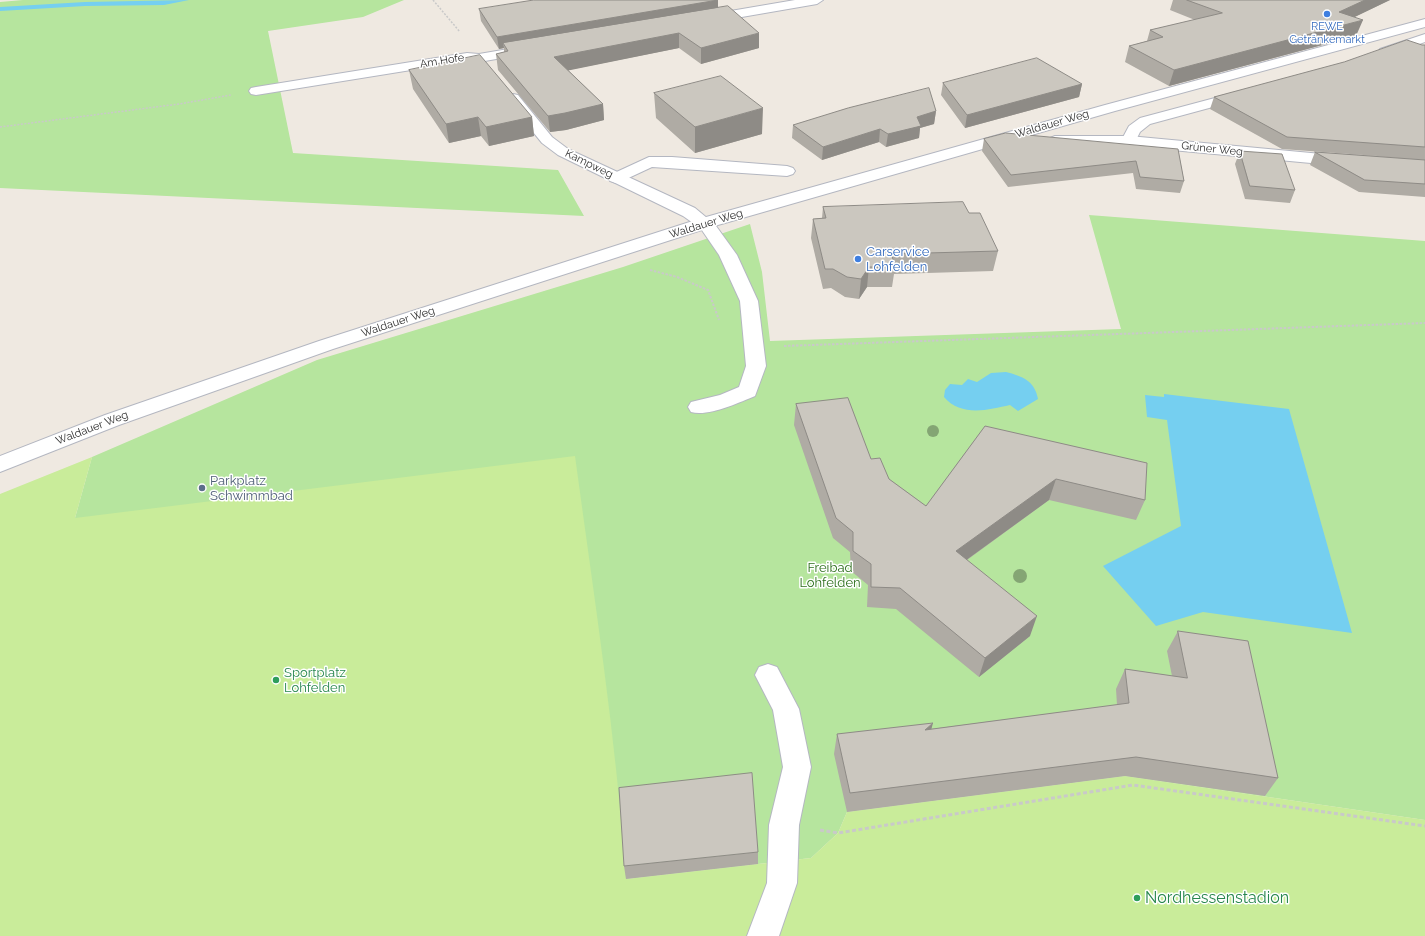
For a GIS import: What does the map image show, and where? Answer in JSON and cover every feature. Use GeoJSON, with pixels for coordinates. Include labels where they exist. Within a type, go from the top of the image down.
{"type":"FeatureCollection","features":[{"type":"Feature","properties":{"kind":"street"},"geometry":{"type":"LineString","coordinates":[[692,22],[816,0]]}},
{"type":"Feature","properties":{"kind":"street","name":"Waldauer Weg"},"geometry":{"type":"LineString","coordinates":[[0,464],[112,420],[326,346],[705,223],[1000,139],[1425,23]]}},
{"type":"Feature","properties":{"kind":"street"},"geometry":{"type":"LineString","coordinates":[[1374,56],[1425,38]]}},
{"type":"Feature","properties":{"kind":"street","name":"Am Hofe"},"geometry":{"type":"LineString","coordinates":[[256,91],[466,57],[484,64],[538,48]]}},
{"type":"Feature","properties":{"kind":"street","name":"Kampweg"},"geometry":{"type":"LineString","coordinates":[[504,87],[547,140],[563,152],[689,212],[705,223]]}},
{"type":"Feature","properties":{"kind":"street"},"geometry":{"type":"LineString","coordinates":[[1129,141],[1131,133],[1137,125],[1145,121],[1258,91]]}},
{"type":"Feature","properties":{"kind":"street","name":"Grüner Weg"},"geometry":{"type":"LineString","coordinates":[[1000,139],[1025,142],[1098,140],[1129,141],[1356,162]]}},
{"type":"Feature","properties":{"kind":"street"},"geometry":{"type":"LineString","coordinates":[[616,178],[649,162],[672,162],[787,171]]}},
{"type":"Feature","properties":{"kind":"street"},"geometry":{"type":"LineString","coordinates":[[698,407],[726,400],[748,391],[756,366],[749,301],[728,255],[705,223]]}},
{"type":"Feature","properties":{"kind":"street"},"geometry":{"type":"LineString","coordinates":[[764,936],[782,883],[784,825],[797,767],[786,708],[768,675]]}},
{"type":"Feature","properties":{"kind":"path"},"geometry":{"type":"LineString","coordinates":[[434,0],[484,64]]}},
{"type":"Feature","properties":{"kind":"path"},"geometry":{"type":"LineString","coordinates":[[0,127],[179,104],[256,91]]}},
{"type":"Feature","properties":{"kind":"path"},"geometry":{"type":"LineString","coordinates":[[623,250],[635,266],[677,277],[708,290],[716,314],[728,338],[755,347],[1425,323]]}},
{"type":"Feature","properties":{"kind":"path"},"geometry":{"type":"LineString","coordinates":[[784,825],[838,833],[1133,785],[1425,826]]}},
{"type":"Feature","properties":{"kind":"green space"},"geometry":{"type":"Polygon","coordinates":[[[23,0],[404,0],[363,17],[268,31],[293,153],[558,170],[584,216],[0,188],[0,2],[23,0]]]}},
{"type":"Feature","properties":{"kind":"green space","name":"Freibad Lohfelden"},"geometry":{"type":"Polygon","coordinates":[[[1089,215],[1425,241],[1425,820],[1125,776],[847,812],[838,833],[811,858],[626,879],[75,518],[92,457],[317,360],[623,267],[750,224],[762,272],[770,341],[1121,329],[1089,215]]]}},
{"type":"Feature","properties":{"kind":"green space"},"geometry":{"type":"Polygon","coordinates":[[[575,456],[610,720],[622,826],[626,879],[811,858],[838,833],[847,812],[1125,776],[1425,820],[1425,936],[0,936],[0,494],[92,457],[75,518],[575,456]]]}},
{"type":"Feature","properties":{"kind":"water"},"geometry":{"type":"Polygon","coordinates":[[[1006,372],[1027,380],[1034,388],[1038,399],[1018,411],[1010,405],[993,409],[967,410],[958,407],[944,397],[945,390],[950,384],[962,385],[968,379],[977,382],[991,373],[1006,372]]]}},
{"type":"Feature","properties":{"kind":"water"},"geometry":{"type":"Polygon","coordinates":[[[1164,394],[1289,409],[1352,633],[1203,612],[1156,626],[1103,566],[1181,526],[1167,420],[1147,417],[1145,395],[1164,397],[1164,394]]]}},
{"type":"Feature","properties":{"kind":"building"},"geometry":{"type":"Polygon","coordinates":[[[534,0],[718,0],[497,37],[479,9],[534,0]]]}},
{"type":"Feature","properties":{"kind":"building"},"geometry":{"type":"Polygon","coordinates":[[[1187,0],[1365,0],[1339,12],[1363,20],[1174,70],[1129,46],[1163,37],[1150,30],[1222,13],[1187,0]]]}},
{"type":"Feature","properties":{"kind":"building"},"geometry":{"type":"Polygon","coordinates":[[[728,6],[759,33],[701,48],[679,33],[554,57],[603,104],[565,113],[548,116],[496,54],[508,51],[503,43],[728,6]]]}},
{"type":"Feature","properties":{"kind":"building"},"geometry":{"type":"Polygon","coordinates":[[[1407,40],[1425,45],[1425,147],[1287,137],[1214,97],[1344,62],[1407,40]]]}},
{"type":"Feature","properties":{"kind":"building"},"geometry":{"type":"Polygon","coordinates":[[[480,55],[532,117],[486,127],[478,117],[446,124],[409,70],[480,55]]]}},
{"type":"Feature","properties":{"kind":"building"},"geometry":{"type":"Polygon","coordinates":[[[1037,58],[1082,84],[967,115],[943,83],[1037,58]]]}},
{"type":"Feature","properties":{"kind":"building"},"geometry":{"type":"Polygon","coordinates":[[[721,76],[763,108],[695,127],[654,93],[721,76]]]}},
{"type":"Feature","properties":{"kind":"building"},"geometry":{"type":"Polygon","coordinates":[[[929,88],[936,111],[917,117],[921,126],[888,134],[880,129],[823,147],[793,125],[848,108],[929,88]]]}},
{"type":"Feature","properties":{"kind":"building"},"geometry":{"type":"Polygon","coordinates":[[[1006,133],[1178,149],[1184,181],[1140,177],[1136,161],[1011,175],[984,139],[1006,133]]]}},
{"type":"Feature","properties":{"kind":"building"},"geometry":{"type":"Polygon","coordinates":[[[1240,151],[1282,154],[1295,190],[1250,186],[1240,151]]]}},
{"type":"Feature","properties":{"kind":"building"},"geometry":{"type":"Polygon","coordinates":[[[1315,152],[1425,160],[1425,184],[1365,180],[1315,152]]]}},
{"type":"Feature","properties":{"kind":"building"},"geometry":{"type":"Polygon","coordinates":[[[963,202],[969,213],[980,213],[998,251],[892,254],[894,267],[869,267],[861,279],[847,277],[833,269],[825,269],[813,219],[826,218],[823,207],[963,202]]]}},
{"type":"Feature","properties":{"kind":"building"},"geometry":{"type":"Polygon","coordinates":[[[848,398],[871,459],[880,458],[889,479],[926,506],[985,426],[1147,463],[1145,500],[1056,479],[956,551],[1037,616],[985,658],[900,588],[871,587],[871,564],[853,551],[853,532],[836,518],[796,404],[848,398]]]}},
{"type":"Feature","properties":{"kind":"building"},"geometry":{"type":"Polygon","coordinates":[[[1178,631],[1248,641],[1278,778],[1136,757],[850,793],[837,734],[933,723],[925,730],[1129,703],[1125,669],[1187,678],[1178,631]]]}},
{"type":"Feature","properties":{"kind":"building"},"geometry":{"type":"Polygon","coordinates":[[[752,773],[758,852],[624,866],[619,788],[752,773]]]}},
{"type":"Feature","properties":{"kind":"waterway"},"geometry":{"type":"LineString","coordinates":[[0,9],[85,4],[164,3],[186,0]]}},
{"type":"Feature","properties":{"kind":"place","name":"REWE Getränkemarkt"},"geometry":{"type":"Point","coordinates":[1327,14]}},
{"type":"Feature","properties":{"kind":"place","name":"Carservice Lohfelden"},"geometry":{"type":"Point","coordinates":[858,259]}},
{"type":"Feature","properties":{"kind":"place","name":"Parkplatz Schwimmbad"},"geometry":{"type":"Point","coordinates":[202,488]}},
{"type":"Feature","properties":{"kind":"place","name":"Sportplatz Lohfelden"},"geometry":{"type":"Point","coordinates":[276,680]}},
{"type":"Feature","properties":{"kind":"place","name":"Nordhessenstadion"},"geometry":{"type":"Point","coordinates":[1137,898]}}]}
